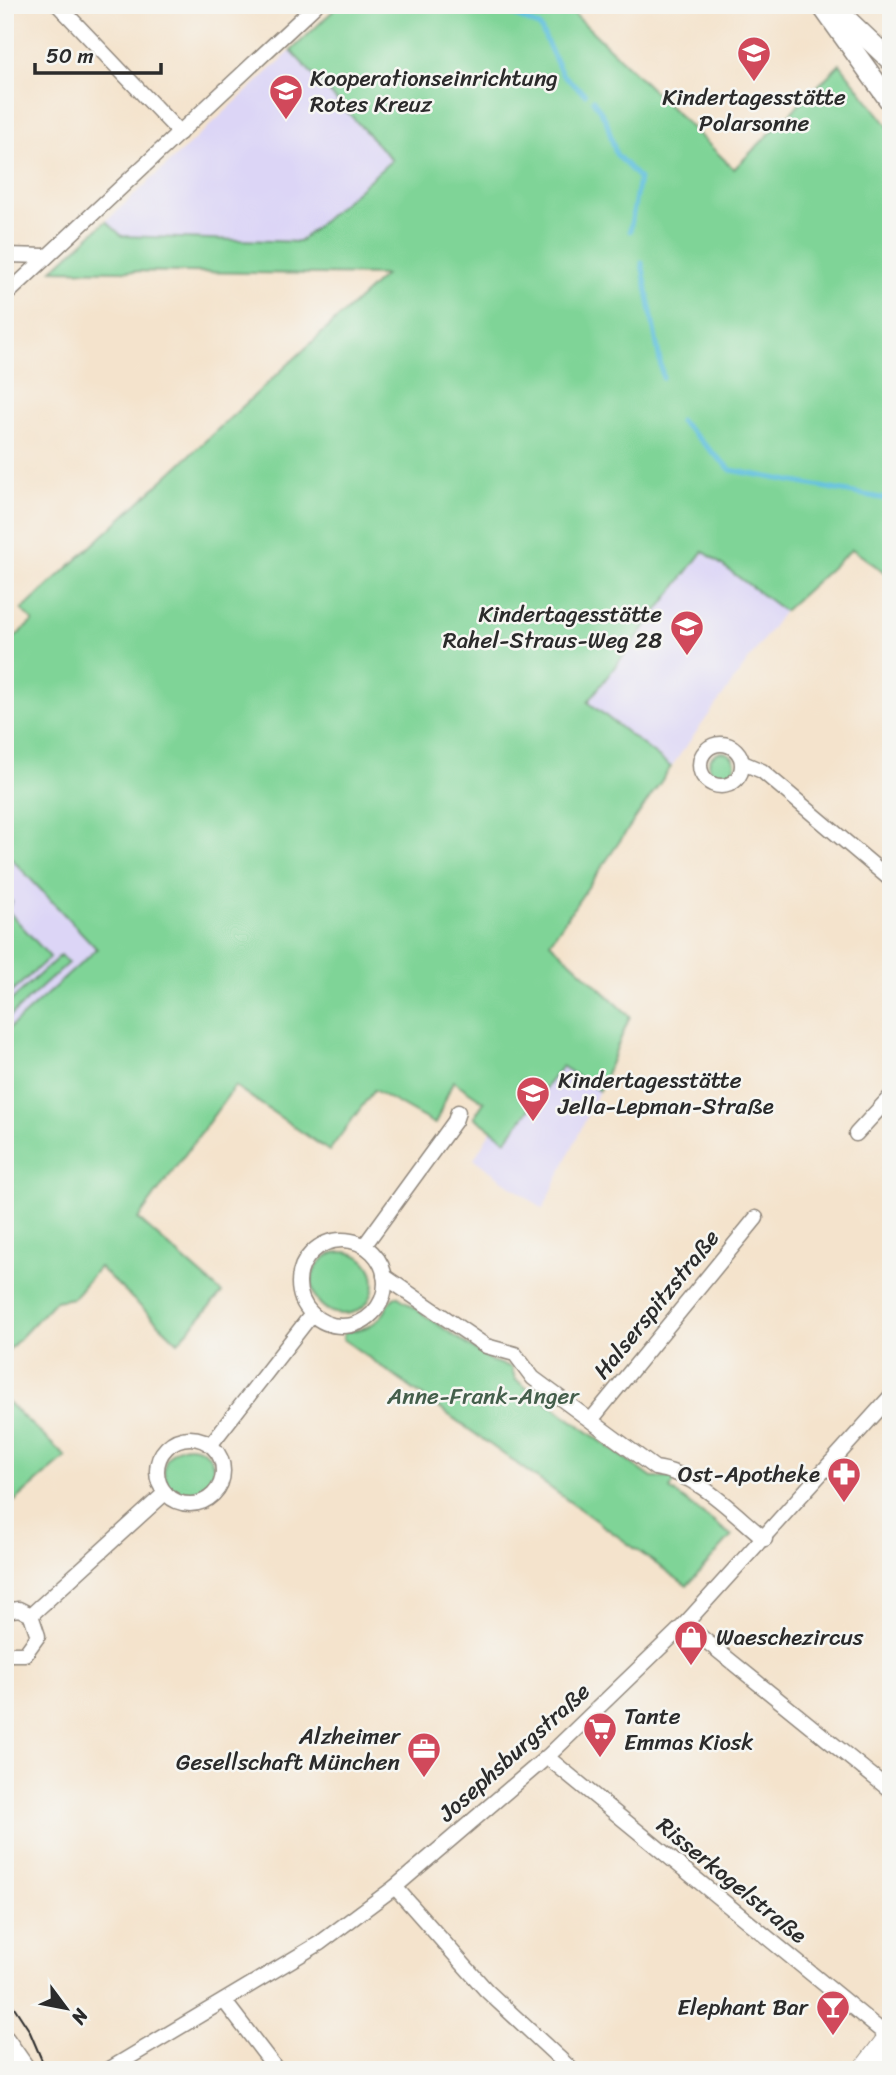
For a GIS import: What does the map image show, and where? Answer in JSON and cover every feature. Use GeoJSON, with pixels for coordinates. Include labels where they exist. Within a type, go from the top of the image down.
{"type":"FeatureCollection","features":[{"type":"Feature","properties":{"kind":"main road"},"geometry":{"type":"LineString","coordinates":[[865,2070],[890,2037]]}},
{"type":"Feature","properties":{"kind":"street"},"geometry":{"type":"LineString","coordinates":[[58,5],[180,133]]}},
{"type":"Feature","properties":{"kind":"street"},"geometry":{"type":"LineString","coordinates":[[5,296],[316,5]]}},
{"type":"Feature","properties":{"kind":"street"},"geometry":{"type":"LineString","coordinates":[[821,5],[891,103]]}},
{"type":"Feature","properties":{"kind":"street"},"geometry":{"type":"LineString","coordinates":[[832,5],[891,61]]}},
{"type":"Feature","properties":{"kind":"street"},"geometry":{"type":"LineString","coordinates":[[5,255],[47,257]]}},
{"type":"Feature","properties":{"kind":"street"},"geometry":{"type":"LineString","coordinates":[[743,764],[758,768],[891,880]]}},
{"type":"Feature","properties":{"kind":"street"},"geometry":{"type":"LineString","coordinates":[[856,1134],[891,1096]]}},
{"type":"Feature","properties":{"kind":"street"},"geometry":{"type":"LineString","coordinates":[[364,1246],[455,1121],[458,1112]]}},
{"type":"Feature","properties":{"kind":"street","name":"Halserspitzstraße"},"geometry":{"type":"LineString","coordinates":[[591,1420],[756,1219]]}},
{"type":"Feature","properties":{"kind":"street"},"geometry":{"type":"LineString","coordinates":[[351,1241],[364,1246],[380,1264],[384,1276],[384,1291],[379,1305],[369,1316],[356,1323],[341,1326],[327,1323],[313,1314],[300,1290],[299,1277],[309,1255],[328,1242],[351,1241]]}},
{"type":"Feature","properties":{"kind":"street"},"geometry":{"type":"LineString","coordinates":[[384,1276],[486,1346],[515,1354],[533,1378],[655,1468],[674,1470],[690,1480],[765,1539]]}},
{"type":"Feature","properties":{"kind":"street"},"geometry":{"type":"LineString","coordinates":[[211,1444],[313,1314]]}},
{"type":"Feature","properties":{"kind":"street","name":"Josephsburgstraße"},"geometry":{"type":"LineString","coordinates":[[108,2070],[317,1945],[396,1886],[547,1757],[685,1624],[765,1539],[891,1396]]}},
{"type":"Feature","properties":{"kind":"street"},"geometry":{"type":"LineString","coordinates":[[190,1437],[211,1444],[223,1462],[224,1473],[215,1493],[195,1504],[174,1500],[165,1493],[157,1473],[163,1452],[180,1439],[190,1437]]}},
{"type":"Feature","properties":{"kind":"street"},"geometry":{"type":"LineString","coordinates":[[31,1615],[165,1493]]}},
{"type":"Feature","properties":{"kind":"street"},"geometry":{"type":"LineString","coordinates":[[5,1611],[19,1609],[31,1615],[38,1628],[36,1643],[25,1654],[5,1654]]}},
{"type":"Feature","properties":{"kind":"street"},"geometry":{"type":"LineString","coordinates":[[685,1624],[891,1791]]}},
{"type":"Feature","properties":{"kind":"street","name":"Risserkogelstraße"},"geometry":{"type":"LineString","coordinates":[[547,1757],[890,2037]]}},
{"type":"Feature","properties":{"kind":"street"},"geometry":{"type":"LineString","coordinates":[[396,1886],[486,1990],[572,2070]]}},
{"type":"Feature","properties":{"kind":"street"},"geometry":{"type":"LineString","coordinates":[[225,2002],[277,2070]]}},
{"type":"Feature","properties":{"kind":"street"},"geometry":{"type":"LineString","coordinates":[[5,2040],[26,2070]]}},
{"type":"Feature","properties":{"kind":"shaded area","name":"Kooperationseinrichtung Rotes Kreuz"},"geometry":{"type":"Polygon","coordinates":[[[291,51],[392,160],[299,242],[122,236],[106,221],[291,51]]]}},
{"type":"Feature","properties":{"kind":"shaded area","name":"Kindertagesstätte Rahel-Straus-Weg 28"},"geometry":{"type":"Polygon","coordinates":[[[704,551],[784,611],[671,767],[587,703],[704,551]]]}},
{"type":"Feature","properties":{"kind":"shaded area"},"geometry":{"type":"Polygon","coordinates":[[[5,852],[97,949],[5,1032],[5,852]]]}},
{"type":"Feature","properties":{"kind":"shaded area","name":"Kindertagesstätte Jella-Lepman-Straße"},"geometry":{"type":"Polygon","coordinates":[[[528,1042],[599,1091],[543,1209],[474,1159],[492,1129],[474,1117],[528,1042]]]}},
{"type":"Feature","properties":{"kind":"green space"},"geometry":{"type":"Polygon","coordinates":[[[339,5],[565,5],[734,169],[840,64],[891,130],[891,577],[852,549],[784,611],[703,551],[588,702],[671,767],[550,942],[630,1016],[599,1091],[562,1066],[506,1140],[474,1117],[484,1102],[453,1081],[435,1124],[374,1090],[329,1151],[235,1086],[138,1219],[222,1293],[178,1342],[99,1267],[73,1298],[55,1301],[5,1354],[5,1032],[97,949],[5,852],[5,646],[33,621],[22,610],[385,275],[52,270],[106,221],[122,236],[299,242],[392,160],[291,51],[339,5]]]}},
{"type":"Feature","properties":{"kind":"green space"},"geometry":{"type":"Polygon","coordinates":[[[722,752],[731,756],[735,765],[731,774],[722,778],[713,774],[709,765],[713,756],[722,752]]]}},
{"type":"Feature","properties":{"kind":"green space"},"geometry":{"type":"Polygon","coordinates":[[[5,895],[12,902],[7,910],[50,957],[5,998],[5,895]]]}},
{"type":"Feature","properties":{"kind":"green space"},"geometry":{"type":"Polygon","coordinates":[[[61,955],[68,963],[5,1021],[5,1006],[61,955]]]}},
{"type":"Feature","properties":{"kind":"green space"},"geometry":{"type":"Polygon","coordinates":[[[343,1252],[355,1254],[365,1261],[372,1271],[372,1295],[365,1305],[355,1312],[343,1314],[331,1312],[321,1305],[314,1295],[312,1283],[314,1271],[321,1261],[331,1254],[343,1252]]]}},
{"type":"Feature","properties":{"kind":"green space","name":"Anne-Frank-Anger"},"geometry":{"type":"Polygon","coordinates":[[[397,1296],[491,1361],[511,1367],[516,1380],[652,1478],[677,1478],[670,1489],[732,1536],[687,1586],[343,1339],[344,1332],[361,1329],[376,1322],[397,1296]]]}},
{"type":"Feature","properties":{"kind":"green space"},"geometry":{"type":"Polygon","coordinates":[[[5,1400],[66,1457],[15,1501],[5,1489],[5,1400]]]}},
{"type":"Feature","properties":{"kind":"green space"},"geometry":{"type":"Polygon","coordinates":[[[189,1446],[206,1454],[214,1471],[206,1488],[189,1496],[172,1488],[164,1471],[172,1454],[189,1446]]]}},
{"type":"Feature","properties":{"kind":"waterway"},"geometry":{"type":"LineString","coordinates":[[493,5],[540,27],[562,74],[585,94]]}},
{"type":"Feature","properties":{"kind":"waterway"},"geometry":{"type":"LineString","coordinates":[[593,100],[606,120],[616,154],[639,178],[630,231]]}},
{"type":"Feature","properties":{"kind":"waterway"},"geometry":{"type":"LineString","coordinates":[[642,263],[663,378]]}},
{"type":"Feature","properties":{"kind":"waterway"},"geometry":{"type":"LineString","coordinates":[[680,421],[731,470],[886,499]]}},
{"type":"Feature","properties":{"kind":"tram line"},"geometry":{"type":"LineString","coordinates":[[5,1993],[29,2030],[46,2070]]}},
{"type":"Feature","properties":{"kind":"tram line"},"geometry":{"type":"LineString","coordinates":[[886,2070],[891,2063]]}},
{"type":"Feature","properties":{"kind":"place","name":"Kindertagesstätte Polarsonne"},"geometry":{"type":"Point","coordinates":[754,83]}},
{"type":"Feature","properties":{"kind":"place","name":"Kooperationseinrichtung Rotes Kreuz"},"geometry":{"type":"Point","coordinates":[286,121]}},
{"type":"Feature","properties":{"kind":"place","name":"Kindertagesstätte Rahel-Straus-Weg 28"},"geometry":{"type":"Point","coordinates":[687,657]}},
{"type":"Feature","properties":{"kind":"place","name":"Kindertagesstätte Jella-Lepman-Straße"},"geometry":{"type":"Point","coordinates":[533,1123]}},
{"type":"Feature","properties":{"kind":"place","name":"Ost-Apotheke"},"geometry":{"type":"Point","coordinates":[844,1504]}},
{"type":"Feature","properties":{"kind":"place","name":"Waeschezircus"},"geometry":{"type":"Point","coordinates":[691,1667]}},
{"type":"Feature","properties":{"kind":"place","name":"Tante Emmas Kiosk"},"geometry":{"type":"Point","coordinates":[600,1759]}},
{"type":"Feature","properties":{"kind":"place","name":"Alzheimer Gesellschaft München"},"geometry":{"type":"Point","coordinates":[424,1779]}},
{"type":"Feature","properties":{"kind":"place","name":"Elephant Bar"},"geometry":{"type":"Point","coordinates":[833,2037]}}]}
